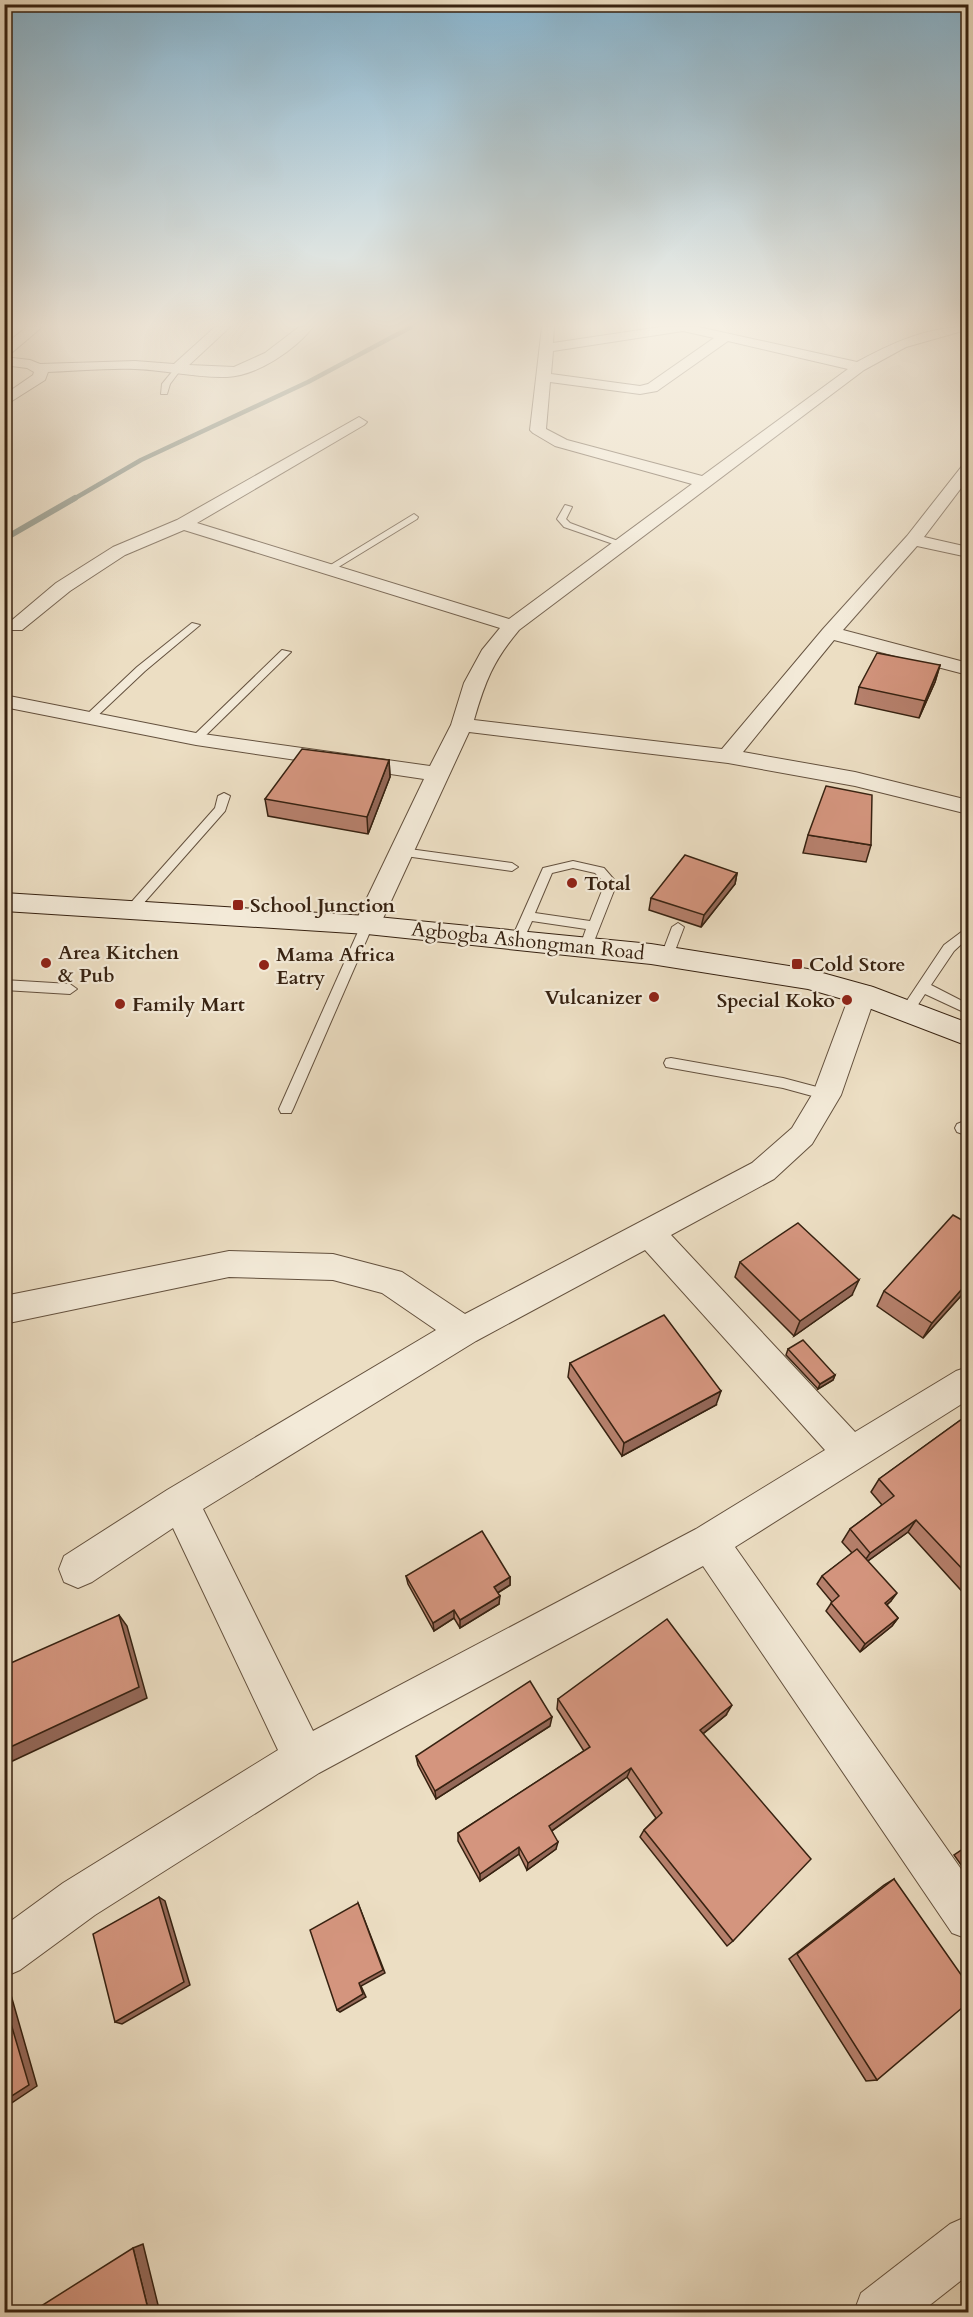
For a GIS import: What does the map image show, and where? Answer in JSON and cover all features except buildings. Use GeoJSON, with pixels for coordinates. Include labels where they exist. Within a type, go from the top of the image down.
{"type":"FeatureCollection","features":[{"type":"Feature","properties":{"kind":"street"},"geometry":{"type":"LineString","coordinates":[[15,626],[63,587],[119,551],[183,524],[336,435]]}},
{"type":"Feature","properties":{"kind":"street"},"geometry":{"type":"LineString","coordinates":[[545,435],[705,482]]}},
{"type":"Feature","properties":{"kind":"street"},"geometry":{"type":"LineString","coordinates":[[367,925],[462,725],[474,682],[492,650],[512,626],[768,435]]}},
{"type":"Feature","properties":{"kind":"street"},"geometry":{"type":"LineString","coordinates":[[728,756],[830,633],[914,540],[969,469]]}},
{"type":"Feature","properties":{"kind":"street"},"geometry":{"type":"LineString","coordinates":[[183,524],[512,626]]}},
{"type":"Feature","properties":{"kind":"street"},"geometry":{"type":"LineString","coordinates":[[914,540],[969,552]]}},
{"type":"Feature","properties":{"kind":"street"},"geometry":{"type":"LineString","coordinates":[[830,633],[969,669]]}},
{"type":"Feature","properties":{"kind":"street"},"geometry":{"type":"LineString","coordinates":[[4,701],[196,739],[437,774]]}},
{"type":"Feature","properties":{"kind":"street"},"geometry":{"type":"LineString","coordinates":[[462,725],[728,756],[855,779],[969,807]]}},
{"type":"Feature","properties":{"kind":"street","name":"Agbogba Ashongman Road"},"geometry":{"type":"LineString","coordinates":[[4,902],[367,925],[522,928],[590,936],[667,957],[807,979],[863,994],[969,1035]]}},
{"type":"Feature","properties":{"kind":"street"},"geometry":{"type":"LineString","coordinates":[[78,1569],[180,1502],[464,1331],[763,1170],[802,1136],[827,1095],[863,994]]}},
{"type":"Feature","properties":{"kind":"street"},"geometry":{"type":"LineString","coordinates":[[648,1232],[852,1454]]}},
{"type":"Feature","properties":{"kind":"street"},"geometry":{"type":"LineString","coordinates":[[4,1310],[229,1264],[333,1267],[391,1282],[464,1331]]}},
{"type":"Feature","properties":{"kind":"street"},"geometry":{"type":"LineString","coordinates":[[4,1954],[79,1899],[304,1758],[709,1542],[969,1382]]}},
{"type":"Feature","properties":{"kind":"street"},"geometry":{"type":"LineString","coordinates":[[180,1502],[304,1758]]}},
{"type":"Feature","properties":{"kind":"street"},"geometry":{"type":"LineString","coordinates":[[709,1542],[969,1917]]}},
{"type":"Feature","properties":{"kind":"street"},"geometry":{"type":"LineString","coordinates":[[880,2313],[969,2242]]}},
{"type":"Feature","properties":{"kind":"lane"},"geometry":{"type":"LineString","coordinates":[[568,507],[561,519],[567,525],[622,544]]}},
{"type":"Feature","properties":{"kind":"lane"},"geometry":{"type":"LineString","coordinates":[[328,569],[414,517]]}},
{"type":"Feature","properties":{"kind":"lane"},"geometry":{"type":"LineString","coordinates":[[88,719],[141,669],[195,625]]}},
{"type":"Feature","properties":{"kind":"lane"},"geometry":{"type":"LineString","coordinates":[[196,739],[286,652]]}},
{"type":"Feature","properties":{"kind":"lane"},"geometry":{"type":"LineString","coordinates":[[131,910],[221,809],[224,796]]}},
{"type":"Feature","properties":{"kind":"lane"},"geometry":{"type":"LineString","coordinates":[[402,852],[512,867]]}},
{"type":"Feature","properties":{"kind":"lane"},"geometry":{"type":"LineString","coordinates":[[522,928],[548,871],[562,866],[594,867],[603,870],[611,883],[590,936]]}},
{"type":"Feature","properties":{"kind":"lane"},"geometry":{"type":"LineString","coordinates":[[286,1109],[367,925]]}},
{"type":"Feature","properties":{"kind":"lane"},"geometry":{"type":"LineString","coordinates":[[667,957],[678,927]]}},
{"type":"Feature","properties":{"kind":"lane"},"geometry":{"type":"LineString","coordinates":[[907,1011],[950,948],[969,931]]}},
{"type":"Feature","properties":{"kind":"lane"},"geometry":{"type":"LineString","coordinates":[[4,985],[70,989]]}},
{"type":"Feature","properties":{"kind":"lane"},"geometry":{"type":"LineString","coordinates":[[923,987],[969,1009]]}},
{"type":"Feature","properties":{"kind":"lane"},"geometry":{"type":"LineString","coordinates":[[671,1063],[783,1083],[827,1095]]}},
{"type":"Feature","properties":{"kind":"waterway"},"geometry":{"type":"LineString","coordinates":[[72,500],[141,460],[194,435]]}},
{"type":"Feature","properties":{"kind":"waterway"},"geometry":{"type":"LineString","coordinates":[[4,539],[75,498]]}},
{"type":"Feature","properties":{"kind":"place","name":"Total"},"geometry":{"type":"Point","coordinates":[572,883]}},
{"type":"Feature","properties":{"kind":"place","name":"School Junction"},"geometry":{"type":"Point","coordinates":[238,905]}},
{"type":"Feature","properties":{"kind":"place","name":"Area Kitchen & Pub"},"geometry":{"type":"Point","coordinates":[46,963]}},
{"type":"Feature","properties":{"kind":"place","name":"Cold Store"},"geometry":{"type":"Point","coordinates":[797,964]}},
{"type":"Feature","properties":{"kind":"place","name":"Mama Africa Eatry"},"geometry":{"type":"Point","coordinates":[264,965]}},
{"type":"Feature","properties":{"kind":"place","name":"Vulcanizer"},"geometry":{"type":"Point","coordinates":[654,997]}},
{"type":"Feature","properties":{"kind":"place","name":"Special Koko"},"geometry":{"type":"Point","coordinates":[847,1000]}},
{"type":"Feature","properties":{"kind":"place","name":"Family Mart"},"geometry":{"type":"Point","coordinates":[120,1004]}}]}
